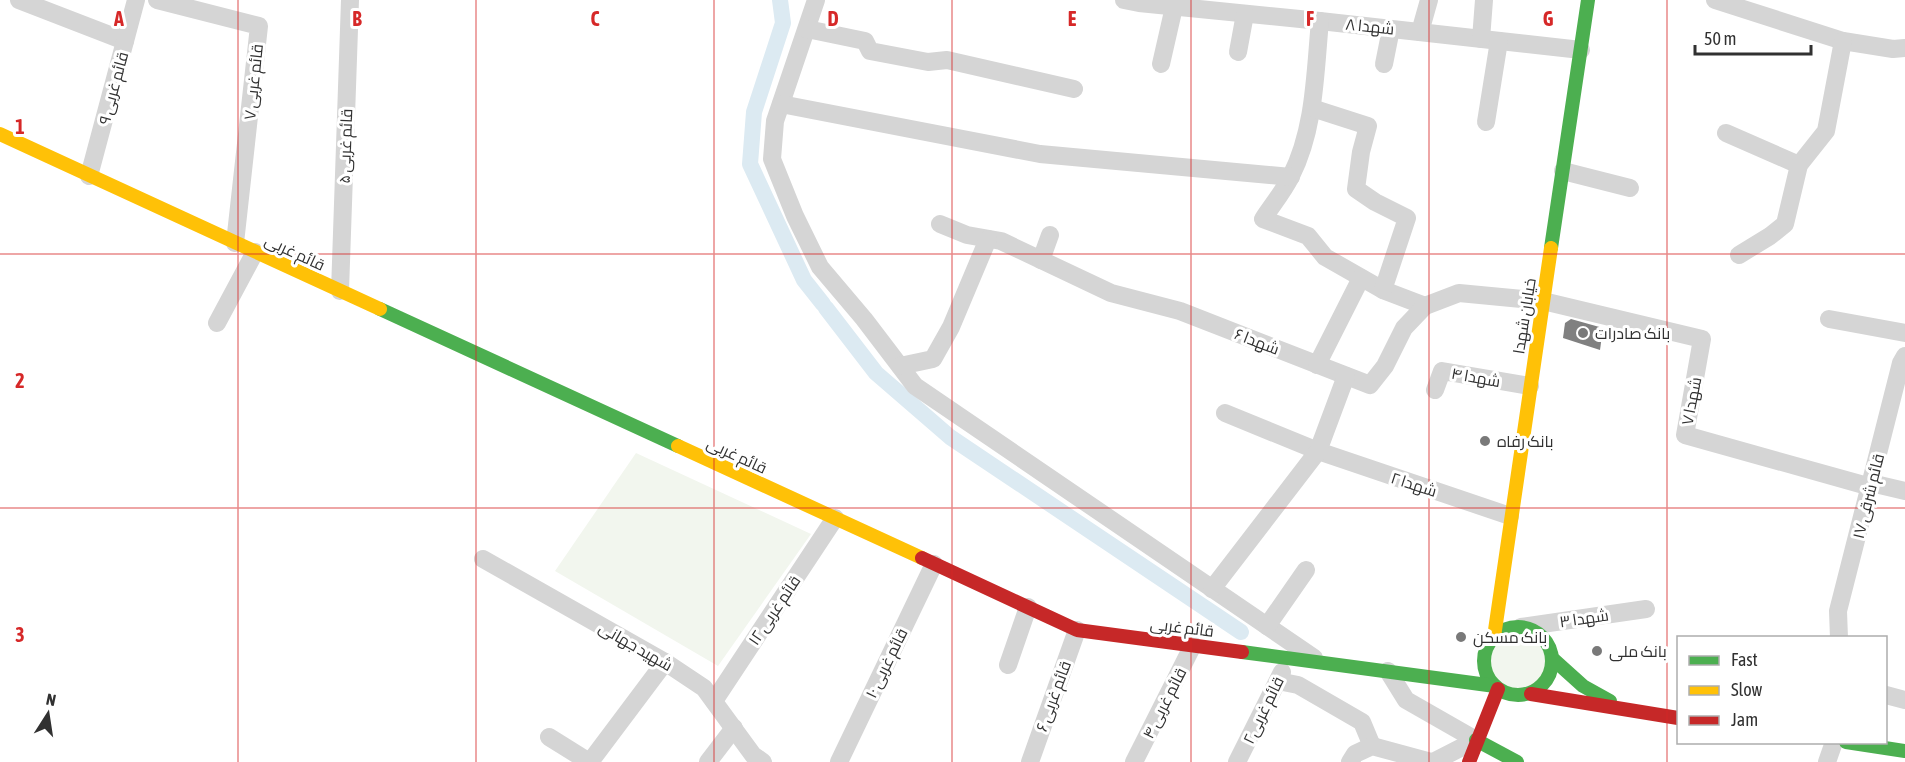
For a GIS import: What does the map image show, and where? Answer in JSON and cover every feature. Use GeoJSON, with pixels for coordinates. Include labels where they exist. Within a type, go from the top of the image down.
{"type":"FeatureCollection","features":[{"type":"Feature","properties":{"kind":"main road","name":"خیابان شهدا"},"geometry":{"type":"LineString","coordinates":[[1494,637],[1510,516],[1588,0]]}},
{"type":"Feature","properties":{"kind":"main road","name":"قائم غربی"},"geometry":{"type":"LineString","coordinates":[[0,134],[1077,630],[1289,657],[1496,688]]}},
{"type":"Feature","properties":{"kind":"main road"},"geometry":{"type":"LineString","coordinates":[[1531,694],[1540,688],[1552,670],[1551,648],[1538,633],[1521,627],[1511,627],[1494,637],[1487,646],[1484,656],[1484,667],[1496,688],[1514,695],[1531,694],[1677,718]]}},
{"type":"Feature","properties":{"kind":"main road"},"geometry":{"type":"LineString","coordinates":[[1553,659],[1584,686],[1630,711]]}},
{"type":"Feature","properties":{"kind":"main road"},"geometry":{"type":"LineString","coordinates":[[1469,762],[1496,688]]}},
{"type":"Feature","properties":{"kind":"main road"},"geometry":{"type":"LineString","coordinates":[[1476,740],[1517,762]]}},
{"type":"Feature","properties":{"kind":"main road"},"geometry":{"type":"LineString","coordinates":[[1874,744],[1901,746]]}},
{"type":"Feature","properties":{"kind":"street"},"geometry":{"type":"LineString","coordinates":[[19,0],[125,40]]}},
{"type":"Feature","properties":{"kind":"street","name":"قائم غربی ۹"},"geometry":{"type":"LineString","coordinates":[[89,176],[136,0]]}},
{"type":"Feature","properties":{"kind":"street","name":"قائم غربی ۷"},"geometry":{"type":"LineString","coordinates":[[157,0],[259,26],[235,243]]}},
{"type":"Feature","properties":{"kind":"street","name":"قائم غربی ۵"},"geometry":{"type":"LineString","coordinates":[[340,291],[350,0]]}},
{"type":"Feature","properties":{"kind":"street"},"geometry":{"type":"LineString","coordinates":[[816,0],[776,121],[772,159],[795,216],[820,267],[864,319],[915,386],[1319,662]]}},
{"type":"Feature","properties":{"kind":"street","name":"شهدا ۸"},"geometry":{"type":"LineString","coordinates":[[1124,0],[1174,3],[1245,14],[1581,50]]}},
{"type":"Feature","properties":{"kind":"street"},"geometry":{"type":"LineString","coordinates":[[1420,32],[1429,0]]}},
{"type":"Feature","properties":{"kind":"street"},"geometry":{"type":"LineString","coordinates":[[1484,0],[1490,40],[1486,122]]}},
{"type":"Feature","properties":{"kind":"street"},"geometry":{"type":"LineString","coordinates":[[1715,0],[1843,41],[1893,49],[1905,48]]}},
{"type":"Feature","properties":{"kind":"street"},"geometry":{"type":"LineString","coordinates":[[1161,64],[1174,3]]}},
{"type":"Feature","properties":{"kind":"street"},"geometry":{"type":"LineString","coordinates":[[1238,52],[1245,14]]}},
{"type":"Feature","properties":{"kind":"street"},"geometry":{"type":"LineString","coordinates":[[1320,21],[1312,108],[1305,140],[1291,177],[1263,219],[1308,236],[1325,257],[1383,290],[1425,306]]}},
{"type":"Feature","properties":{"kind":"street"},"geometry":{"type":"LineString","coordinates":[[807,29],[865,41],[870,51],[928,62],[947,60],[1074,89]]}},
{"type":"Feature","properties":{"kind":"street"},"geometry":{"type":"LineString","coordinates":[[1384,64],[1391,29]]}},
{"type":"Feature","properties":{"kind":"street"},"geometry":{"type":"LineString","coordinates":[[1739,255],[1785,224],[1799,165],[1826,131],[1843,41]]}},
{"type":"Feature","properties":{"kind":"street"},"geometry":{"type":"LineString","coordinates":[[781,104],[1040,154],[1291,177]]}},
{"type":"Feature","properties":{"kind":"street"},"geometry":{"type":"LineString","coordinates":[[1312,108],[1368,126],[1361,152],[1356,189],[1375,202],[1407,218],[1383,290]]}},
{"type":"Feature","properties":{"kind":"street"},"geometry":{"type":"LineString","coordinates":[[1726,133],[1799,165]]}},
{"type":"Feature","properties":{"kind":"street"},"geometry":{"type":"LineString","coordinates":[[1563,171],[1630,188]]}},
{"type":"Feature","properties":{"kind":"street","name":"شهدا ۶"},"geometry":{"type":"LineString","coordinates":[[940,224],[967,235],[1001,241],[1111,293],[1180,311],[1370,385],[1384,366],[1404,328],[1425,306],[1459,293],[1543,301]]}},
{"type":"Feature","properties":{"kind":"street"},"geometry":{"type":"LineString","coordinates":[[1041,260],[1050,235]]}},
{"type":"Feature","properties":{"kind":"street"},"geometry":{"type":"LineString","coordinates":[[900,366],[933,360],[951,327],[988,239]]}},
{"type":"Feature","properties":{"kind":"street"},"geometry":{"type":"LineString","coordinates":[[217,322],[255,252]]}},
{"type":"Feature","properties":{"kind":"street"},"geometry":{"type":"LineString","coordinates":[[1317,365],[1361,278]]}},
{"type":"Feature","properties":{"kind":"street","name":"شهدا ۷"},"geometry":{"type":"LineString","coordinates":[[1543,301],[1702,339],[1685,435],[1871,485]]}},
{"type":"Feature","properties":{"kind":"street"},"geometry":{"type":"LineString","coordinates":[[1829,319],[1905,333]]}},
{"type":"Feature","properties":{"kind":"street","name":"قائم شرقی ۱۷"},"geometry":{"type":"LineString","coordinates":[[1839,636],[1838,610],[1905,356]]}},
{"type":"Feature","properties":{"kind":"street","name":"شهدا ۴"},"geometry":{"type":"LineString","coordinates":[[1435,390],[1442,371],[1530,386]]}},
{"type":"Feature","properties":{"kind":"street"},"geometry":{"type":"LineString","coordinates":[[1212,589],[1318,452],[1346,376]]}},
{"type":"Feature","properties":{"kind":"street","name":"شهدا ۲"},"geometry":{"type":"LineString","coordinates":[[1225,413],[1318,452],[1510,516]]}},
{"type":"Feature","properties":{"kind":"street"},"geometry":{"type":"LineString","coordinates":[[1871,485],[1905,491]]}},
{"type":"Feature","properties":{"kind":"street","name":"قائم غربی ۱۲"},"geometry":{"type":"LineString","coordinates":[[714,701],[835,518]]}},
{"type":"Feature","properties":{"kind":"street","name":"شهید جهانی"},"geometry":{"type":"LineString","coordinates":[[483,559],[665,662],[704,688],[753,755],[763,762]]}},
{"type":"Feature","properties":{"kind":"street","name":"قائم غربی ۱۰"},"geometry":{"type":"LineString","coordinates":[[839,762],[934,564]]}},
{"type":"Feature","properties":{"kind":"street"},"geometry":{"type":"LineString","coordinates":[[1267,626],[1306,570]]}},
{"type":"Feature","properties":{"kind":"street"},"geometry":{"type":"LineString","coordinates":[[1008,665],[1028,607]]}},
{"type":"Feature","properties":{"kind":"street","name":"شهدا ۳"},"geometry":{"type":"LineString","coordinates":[[1521,627],[1646,609]]}},
{"type":"Feature","properties":{"kind":"street","name":"قائم غربی ۶"},"geometry":{"type":"LineString","coordinates":[[1030,762],[1077,630]]}},
{"type":"Feature","properties":{"kind":"street","name":"قائم غربی ۴"},"geometry":{"type":"LineString","coordinates":[[1134,762],[1193,645]]}},
{"type":"Feature","properties":{"kind":"street","name":"۲قائم غربی"},"geometry":{"type":"LineString","coordinates":[[1237,762],[1289,657]]}},
{"type":"Feature","properties":{"kind":"street"},"geometry":{"type":"LineString","coordinates":[[549,737],[589,762],[665,662]]}},
{"type":"Feature","properties":{"kind":"street"},"geometry":{"type":"LineString","coordinates":[[1388,671],[1406,700],[1476,740]]}},
{"type":"Feature","properties":{"kind":"street"},"geometry":{"type":"LineString","coordinates":[[1278,681],[1298,685],[1362,722],[1371,746]]}},
{"type":"Feature","properties":{"kind":"street"},"geometry":{"type":"LineString","coordinates":[[1887,695],[1905,700]]}},
{"type":"Feature","properties":{"kind":"street"},"geometry":{"type":"LineString","coordinates":[[708,762],[734,728]]}},
{"type":"Feature","properties":{"kind":"street"},"geometry":{"type":"LineString","coordinates":[[1350,762],[1355,754],[1371,746],[1432,762],[1476,740]]}},
{"type":"Feature","properties":{"kind":"street"},"geometry":{"type":"LineString","coordinates":[[1827,762],[1833,744]]}},
{"type":"Feature","properties":{"kind":"shaded area"},"geometry":{"type":"Polygon","coordinates":[[[636,453],[811,534],[718,666],[555,571],[636,453]]]}},
{"type":"Feature","properties":{"kind":"shaded area"},"geometry":{"type":"Polygon","coordinates":[[[1513,632],[1525,632],[1540,640],[1548,655],[1548,667],[1540,682],[1525,690],[1513,690],[1498,682],[1490,667],[1490,655],[1498,640],[1513,632]]]}},
{"type":"Feature","properties":{"kind":"building","name":"بانک صادرات"},"geometry":{"type":"Polygon","coordinates":[[[1571,319],[1603,328],[1600,350],[1563,338],[1565,323],[1571,319]]]}},
{"type":"Feature","properties":{"kind":"waterway"},"geometry":{"type":"LineString","coordinates":[[780,0],[783,23],[754,112],[750,164],[804,280],[823,304]]}},
{"type":"Feature","properties":{"kind":"waterway"},"geometry":{"type":"LineString","coordinates":[[826,308],[876,373],[950,437],[1241,632]]}},
{"type":"Feature","properties":{"kind":"traffic: fast"},"geometry":{"type":"LineString","coordinates":[[1551,248],[1588,0]]}},
{"type":"Feature","properties":{"kind":"traffic: fast"},"geometry":{"type":"LineString","coordinates":[[380,309],[678,446]]}},
{"type":"Feature","properties":{"kind":"traffic: fast"},"geometry":{"type":"LineString","coordinates":[[1511,627],[1525,627],[1537,632],[1547,642],[1552,661],[1547,680],[1537,690],[1525,695],[1511,695],[1499,690],[1489,680],[1484,668],[1484,654],[1489,642],[1499,632],[1511,627]]}},
{"type":"Feature","properties":{"kind":"traffic: fast"},"geometry":{"type":"LineString","coordinates":[[1242,652],[1495,686]]}},
{"type":"Feature","properties":{"kind":"traffic: fast"},"geometry":{"type":"LineString","coordinates":[[1553,659],[1583,686],[1610,701]]}},
{"type":"Feature","properties":{"kind":"traffic: fast"},"geometry":{"type":"LineString","coordinates":[[1476,740],[1517,762]]}},
{"type":"Feature","properties":{"kind":"traffic: fast"},"geometry":{"type":"LineString","coordinates":[[1859,744],[1905,751]]}},
{"type":"Feature","properties":{"kind":"traffic: slow"},"geometry":{"type":"LineString","coordinates":[[0,134],[380,309]]}},
{"type":"Feature","properties":{"kind":"traffic: slow"},"geometry":{"type":"LineString","coordinates":[[1494,637],[1551,248]]}},
{"type":"Feature","properties":{"kind":"traffic: slow"},"geometry":{"type":"LineString","coordinates":[[678,446],[922,558]]}},
{"type":"Feature","properties":{"kind":"traffic: jam"},"geometry":{"type":"LineString","coordinates":[[922,558],[1077,630],[1242,652]]}},
{"type":"Feature","properties":{"kind":"traffic: jam"},"geometry":{"type":"LineString","coordinates":[[1469,762],[1498,689]]}},
{"type":"Feature","properties":{"kind":"traffic: jam"},"geometry":{"type":"LineString","coordinates":[[1531,694],[1677,718]]}},
{"type":"Feature","properties":{"kind":"place","name":"بانک صادرات"},"geometry":{"type":"Point","coordinates":[1583,333]}},
{"type":"Feature","properties":{"kind":"place","name":"بانک رفاه"},"geometry":{"type":"Point","coordinates":[1485,441]}},
{"type":"Feature","properties":{"kind":"place","name":"بانک مسکن"},"geometry":{"type":"Point","coordinates":[1461,637]}},
{"type":"Feature","properties":{"kind":"place","name":"بانک ملی"},"geometry":{"type":"Point","coordinates":[1597,651]}}]}
